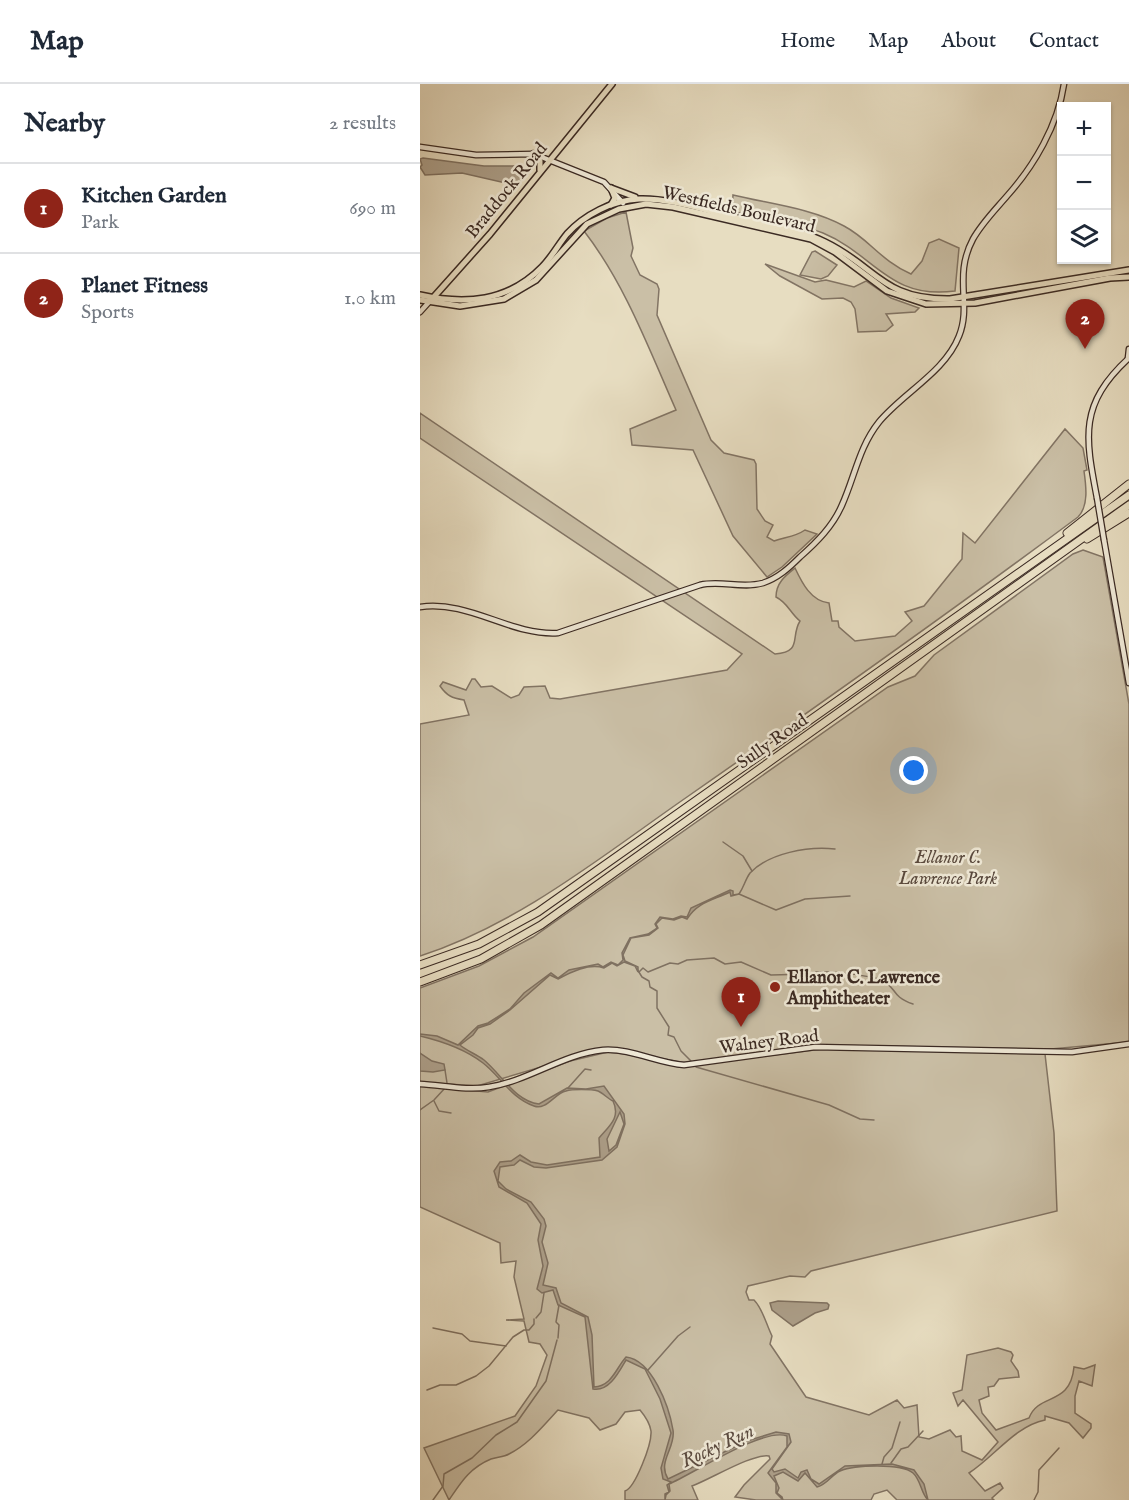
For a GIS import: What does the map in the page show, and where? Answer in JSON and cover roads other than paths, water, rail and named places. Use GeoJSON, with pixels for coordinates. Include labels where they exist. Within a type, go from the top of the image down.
{"type":"FeatureCollection","features":[{"type":"Feature","properties":{"kind":"highway"},"geometry":{"type":"LineString","coordinates":[[1014,575],[1129,484]]}},
{"type":"Feature","properties":{"kind":"highway","name":"Sully Road"},"geometry":{"type":"LineString","coordinates":[[420,965],[479,944],[538,912],[1129,495]]}},
{"type":"Feature","properties":{"kind":"highway","name":"Sully Road"},"geometry":{"type":"LineString","coordinates":[[420,982],[481,959],[541,925],[1129,505]]}},
{"type":"Feature","properties":{"kind":"highway"},"geometry":{"type":"LineString","coordinates":[[1036,570],[1129,513]]}},
{"type":"Feature","properties":{"kind":"main road","name":"Braddock Road"},"geometry":{"type":"LineString","coordinates":[[420,312],[490,234],[612,84]]}},
{"type":"Feature","properties":{"kind":"main road"},"geometry":{"type":"LineString","coordinates":[[420,607],[460,608],[535,632],[558,633],[700,585],[714,582],[755,585],[778,576],[813,545],[831,525],[844,501],[862,448],[876,426],[953,348],[963,325],[963,266],[972,240],[1032,163],[1058,110],[1064,84]]}},
{"type":"Feature","properties":{"kind":"main road"},"geometry":{"type":"LineString","coordinates":[[420,147],[476,155],[533,154],[598,179],[611,188],[639,199]]}},
{"type":"Feature","properties":{"kind":"main road"},"geometry":{"type":"LineString","coordinates":[[533,154],[540,163],[540,172]]}},
{"type":"Feature","properties":{"kind":"main road"},"geometry":{"type":"LineString","coordinates":[[611,188],[624,204]]}},
{"type":"Feature","properties":{"kind":"main road"},"geometry":{"type":"LineString","coordinates":[[610,206],[615,198],[611,188]]}},
{"type":"Feature","properties":{"kind":"main road","name":"Westfields Boulevard"},"geometry":{"type":"LineString","coordinates":[[431,300],[472,305],[496,302],[518,293],[548,268],[587,224],[624,204],[639,199],[671,202],[806,234],[831,245],[889,287],[927,298],[963,301],[1129,270]]}},
{"type":"Feature","properties":{"kind":"main road","name":"Westfields Boulevard"},"geometry":{"type":"LineString","coordinates":[[431,300],[476,301],[509,291],[536,272],[576,226],[610,206],[624,204],[663,205],[811,239],[836,252],[877,284],[900,297],[926,304],[963,301],[1118,277],[1129,278]]}},
{"type":"Feature","properties":{"kind":"main road"},"geometry":{"type":"LineString","coordinates":[[420,295],[431,300]]}},
{"type":"Feature","properties":{"kind":"main road"},"geometry":{"type":"LineString","coordinates":[[420,300],[431,300]]}},
{"type":"Feature","properties":{"kind":"main road"},"geometry":{"type":"LineString","coordinates":[[1129,349],[1128,358],[1095,403],[1088,424],[1087,447],[1129,683]]}},
{"type":"Feature","properties":{"kind":"main road","name":"Walney Road"},"geometry":{"type":"LineString","coordinates":[[420,1084],[478,1088],[508,1082],[576,1057],[606,1050],[624,1051],[664,1063],[684,1065],[815,1047],[1072,1052],[1129,1044]]}},
{"type":"Feature","properties":{"kind":"waterway"},"geometry":{"type":"LineString","coordinates":[[723,842],[743,856],[752,871]]}},
{"type":"Feature","properties":{"kind":"waterway"},"geometry":{"type":"LineString","coordinates":[[835,849],[801,850],[768,860],[750,873],[739,894],[776,910],[805,899],[850,896]]}},
{"type":"Feature","properties":{"kind":"waterway"},"geometry":{"type":"LineString","coordinates":[[639,972],[643,968],[648,972],[670,963],[678,964],[687,960],[714,958],[725,964],[741,962],[771,975],[814,972],[846,973],[884,981],[901,998],[913,1004]]}},
{"type":"Feature","properties":{"kind":"waterway"},"geometry":{"type":"LineString","coordinates":[[637,969],[642,977],[649,981],[650,987],[657,991],[657,1008],[669,1027],[668,1035],[674,1037],[681,1051],[691,1061]]}},
{"type":"Feature","properties":{"kind":"waterway"},"geometry":{"type":"LineString","coordinates":[[696,1067],[829,1105],[860,1119],[874,1120]]}},
{"type":"Feature","properties":{"kind":"waterway"},"geometry":{"type":"LineString","coordinates":[[568,1088],[585,1069],[591,1070]]}},
{"type":"Feature","properties":{"kind":"waterway"},"geometry":{"type":"LineString","coordinates":[[445,1070],[447,1083]]}},
{"type":"Feature","properties":{"kind":"waterway"},"geometry":{"type":"LineString","coordinates":[[420,1110],[445,1088]]}},
{"type":"Feature","properties":{"kind":"waterway"},"geometry":{"type":"LineString","coordinates":[[434,1101],[439,1111],[451,1113]]}},
{"type":"Feature","properties":{"kind":"waterway"},"geometry":{"type":"LineString","coordinates":[[536,1318],[541,1312],[544,1293]]}},
{"type":"Feature","properties":{"kind":"waterway"},"geometry":{"type":"LineString","coordinates":[[558,1338],[559,1325],[556,1322],[559,1305]]}},
{"type":"Feature","properties":{"kind":"waterway"},"geometry":{"type":"LineString","coordinates":[[427,1390],[440,1385],[456,1385],[476,1376],[489,1366],[513,1337],[524,1330],[529,1330],[534,1324],[534,1319]]}},
{"type":"Feature","properties":{"kind":"waterway"},"geometry":{"type":"LineString","coordinates":[[648,1370],[678,1336],[690,1327]]}},
{"type":"Feature","properties":{"kind":"waterway"},"geometry":{"type":"LineString","coordinates":[[433,1328],[462,1334],[470,1341],[506,1346]]}},
{"type":"Feature","properties":{"kind":"waterway"},"geometry":{"type":"LineString","coordinates":[[433,1500],[443,1486],[444,1474],[472,1458],[496,1435],[517,1422],[546,1381],[557,1340]]}},
{"type":"Feature","properties":{"kind":"waterway"},"geometry":{"type":"LineString","coordinates":[[882,1464],[884,1457],[892,1448],[900,1422]]}},
{"type":"Feature","properties":{"kind":"waterway"},"geometry":{"type":"LineString","coordinates":[[891,1463],[901,1449],[908,1447],[923,1431]]}},
{"type":"Feature","properties":{"kind":"waterway"},"geometry":{"type":"LineString","coordinates":[[1034,1500],[1038,1492],[1039,1470],[1059,1448]]}},
{"type":"Feature","properties":{"kind":"place","name":"Planet Fitness"},"geometry":{"type":"Point","coordinates":[1085,349]}},
{"type":"Feature","properties":{"kind":"place","name":"Ellanor C. Lawrence Amphitheater"},"geometry":{"type":"Point","coordinates":[775,987]}},
{"type":"Feature","properties":{"kind":"place","name":"Kitchen Garden"},"geometry":{"type":"Point","coordinates":[741,1027]}},
{"type":"Feature","properties":{"kind":"park label","name":"Ellanor C. Lawrence Park"},"geometry":{"type":"Point","coordinates":[948,867]}},
{"type":"Feature","properties":{"kind":"water label","name":"Rocky Run"},"geometry":{"type":"Point","coordinates":[717,1445]}}]}
